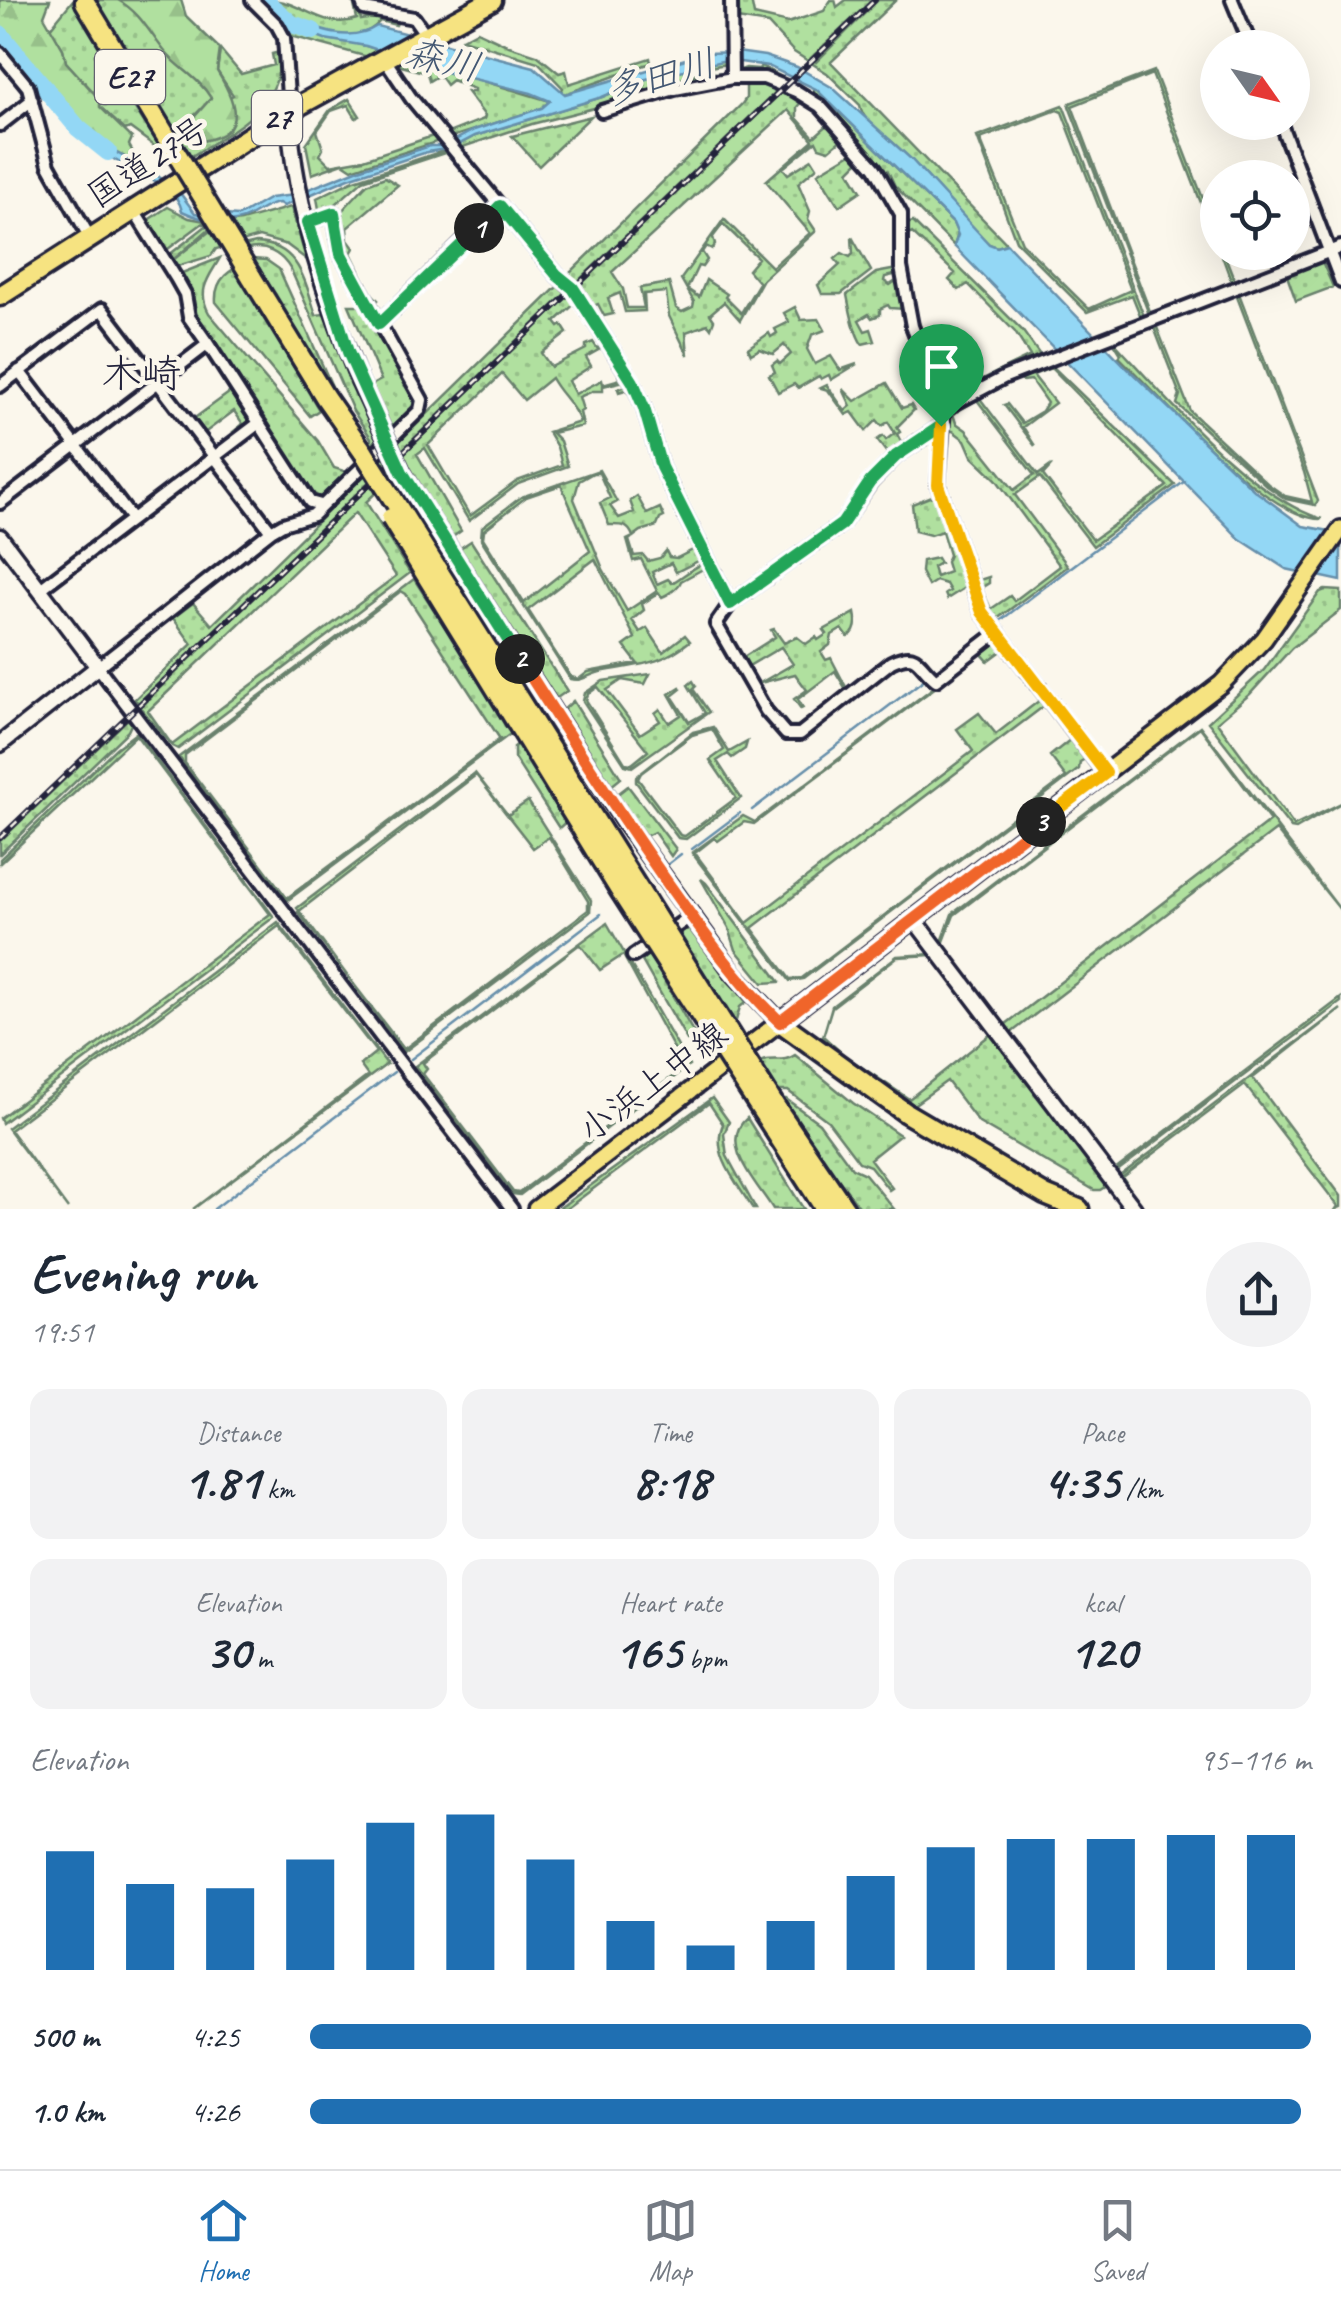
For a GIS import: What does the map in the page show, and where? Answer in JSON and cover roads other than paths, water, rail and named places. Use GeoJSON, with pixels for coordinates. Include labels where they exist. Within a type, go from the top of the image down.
{"type":"FeatureCollection","features":[{"type":"Feature","properties":{"kind":"highway","name":"国道27号"},"geometry":{"type":"LineString","coordinates":[[0,296],[289,110],[492,0]]}},
{"type":"Feature","properties":{"kind":"highway","name":"E27"},"geometry":{"type":"LineString","coordinates":[[85,2],[698,1016],[763,1110],[796,1139],[845,1209]]}},
{"type":"Feature","properties":{"kind":"highway","name":"E27"},"geometry":{"type":"LineString","coordinates":[[360,456],[825,1209]]}},
{"type":"Feature","properties":{"kind":"highway"},"geometry":{"type":"LineString","coordinates":[[780,1022],[807,1054],[872,1104],[1044,1209]]}},
{"type":"Feature","properties":{"kind":"highway"},"geometry":{"type":"LineString","coordinates":[[780,1022],[906,1113],[1045,1195],[1079,1209]]}},
{"type":"Feature","properties":{"kind":"highway"},"geometry":{"type":"LineString","coordinates":[[763,1110],[811,1209]]}},
{"type":"Feature","properties":{"kind":"highway"},"geometry":{"type":"LineString","coordinates":[[796,1139],[855,1209]]}},
{"type":"Feature","properties":{"kind":"main road"},"geometry":{"type":"LineString","coordinates":[[289,110],[298,179],[334,317],[402,472],[615,808],[690,916],[752,995],[780,1022]]}},
{"type":"Feature","properties":{"kind":"main road","name":"小浜上中線"},"geometry":{"type":"LineString","coordinates":[[536,1209],[1238,668],[1274,626],[1341,529]]}},
{"type":"Feature","properties":{"kind":"main road"},"geometry":{"type":"LineString","coordinates":[[0,537],[98,667],[0,744]]}},
{"type":"Feature","properties":{"kind":"main road"},"geometry":{"type":"LineString","coordinates":[[914,919],[1134,1209]]}},
{"type":"Feature","properties":{"kind":"street"},"geometry":{"type":"LineString","coordinates":[[252,0],[282,32],[289,110]]}},
{"type":"Feature","properties":{"kind":"street"},"geometry":{"type":"LineString","coordinates":[[361,0],[364,9],[414,18],[431,33]]}},
{"type":"Feature","properties":{"kind":"street"},"geometry":{"type":"LineString","coordinates":[[731,0],[732,74]]}},
{"type":"Feature","properties":{"kind":"street"},"geometry":{"type":"LineString","coordinates":[[1232,0],[1244,30]]}},
{"type":"Feature","properties":{"kind":"street"},"geometry":{"type":"LineString","coordinates":[[0,52],[23,80],[49,165],[90,238]]}},
{"type":"Feature","properties":{"kind":"street"},"geometry":{"type":"LineString","coordinates":[[382,59],[557,275],[573,288],[633,382],[661,467],[730,604]]}},
{"type":"Feature","properties":{"kind":"street"},"geometry":{"type":"LineString","coordinates":[[602,111],[732,74],[764,78],[811,99],[875,168],[901,214],[901,267],[912,326],[944,408],[940,493],[982,612],[1106,773]]}},
{"type":"Feature","properties":{"kind":"street"},"geometry":{"type":"LineString","coordinates":[[0,125],[32,100]]}},
{"type":"Feature","properties":{"kind":"street"},"geometry":{"type":"LineString","coordinates":[[1288,140],[1335,250],[1341,282]]}},
{"type":"Feature","properties":{"kind":"street"},"geometry":{"type":"LineString","coordinates":[[379,324],[500,206]]}},
{"type":"Feature","properties":{"kind":"street"},"geometry":{"type":"LineString","coordinates":[[134,211],[185,294],[189,317],[310,502],[320,504]]}},
{"type":"Feature","properties":{"kind":"street"},"geometry":{"type":"LineString","coordinates":[[308,222],[334,213],[341,254],[422,400],[420,410],[320,504],[314,515],[272,531],[98,667],[512,1209]]}},
{"type":"Feature","properties":{"kind":"street"},"geometry":{"type":"LineString","coordinates":[[944,408],[1054,358],[1335,250]]}},
{"type":"Feature","properties":{"kind":"street"},"geometry":{"type":"LineString","coordinates":[[0,386],[102,309],[272,531]]}},
{"type":"Feature","properties":{"kind":"street"},"geometry":{"type":"LineString","coordinates":[[0,503],[208,344]]}},
{"type":"Feature","properties":{"kind":"street"},"geometry":{"type":"LineString","coordinates":[[19,371],[132,519]]}},
{"type":"Feature","properties":{"kind":"street"},"geometry":{"type":"LineString","coordinates":[[39,590],[259,423]]}},
{"type":"Feature","properties":{"kind":"street"},"geometry":{"type":"LineString","coordinates":[[941,426],[896,456],[870,482],[842,524],[730,604],[716,624],[774,722],[792,736],[906,655],[914,657],[936,680],[995,629]]}},
{"type":"Feature","properties":{"kind":"street"},"geometry":{"type":"LineString","coordinates":[[633,956],[690,916]]}},
{"type":"Feature","properties":{"kind":"water"},"geometry":{"type":"Polygon","coordinates":[[[293,20],[346,34],[377,26],[534,67],[565,94],[706,53],[765,56],[797,67],[833,88],[911,159],[989,244],[1007,244],[1126,367],[1254,490],[1303,526],[1341,533],[1341,581],[1286,569],[1240,539],[954,246],[958,235],[953,223],[816,89],[768,66],[726,60],[642,80],[602,97],[475,136],[452,148],[427,152],[349,178],[284,206],[270,205],[232,222],[182,211],[167,189],[85,140],[90,138],[158,176],[180,193],[195,213],[239,216],[270,198],[294,195],[430,146],[444,146],[474,130],[542,108],[550,101],[366,46],[325,39],[290,26],[293,20]]]}},
{"type":"Feature","properties":{"kind":"waterway","name":"森川"},"geometry":{"type":"LineString","coordinates":[[264,0],[292,24],[313,31]]}},
{"type":"Feature","properties":{"kind":"waterway","name":"多田川"},"geometry":{"type":"LineString","coordinates":[[0,34],[78,128],[108,152]]}},
{"type":"Feature","properties":{"kind":"waterway"},"geometry":{"type":"LineString","coordinates":[[996,624],[1185,481]]}},
{"type":"Feature","properties":{"kind":"waterway"},"geometry":{"type":"LineString","coordinates":[[933,673],[990,629]]}},
{"type":"Feature","properties":{"kind":"waterway"},"geometry":{"type":"LineString","coordinates":[[752,810],[926,678]]}},
{"type":"Feature","properties":{"kind":"waterway"},"geometry":{"type":"LineString","coordinates":[[692,849],[740,813]]}},
{"type":"Feature","properties":{"kind":"waterway"},"geometry":{"type":"LineString","coordinates":[[663,868],[681,854]]}},
{"type":"Feature","properties":{"kind":"waterway"},"geometry":{"type":"LineString","coordinates":[[411,1059],[601,914]]}},
{"type":"Feature","properties":{"kind":"waterway"},"geometry":{"type":"LineString","coordinates":[[214,1209],[394,1072]]}},
{"type":"Feature","properties":{"kind":"railway"},"geometry":{"type":"LineString","coordinates":[[0,838],[875,0]]}},
{"type":"Feature","properties":{"kind":"district","name":"木崎"},"geometry":{"type":"Point","coordinates":[141,374]}}]}
